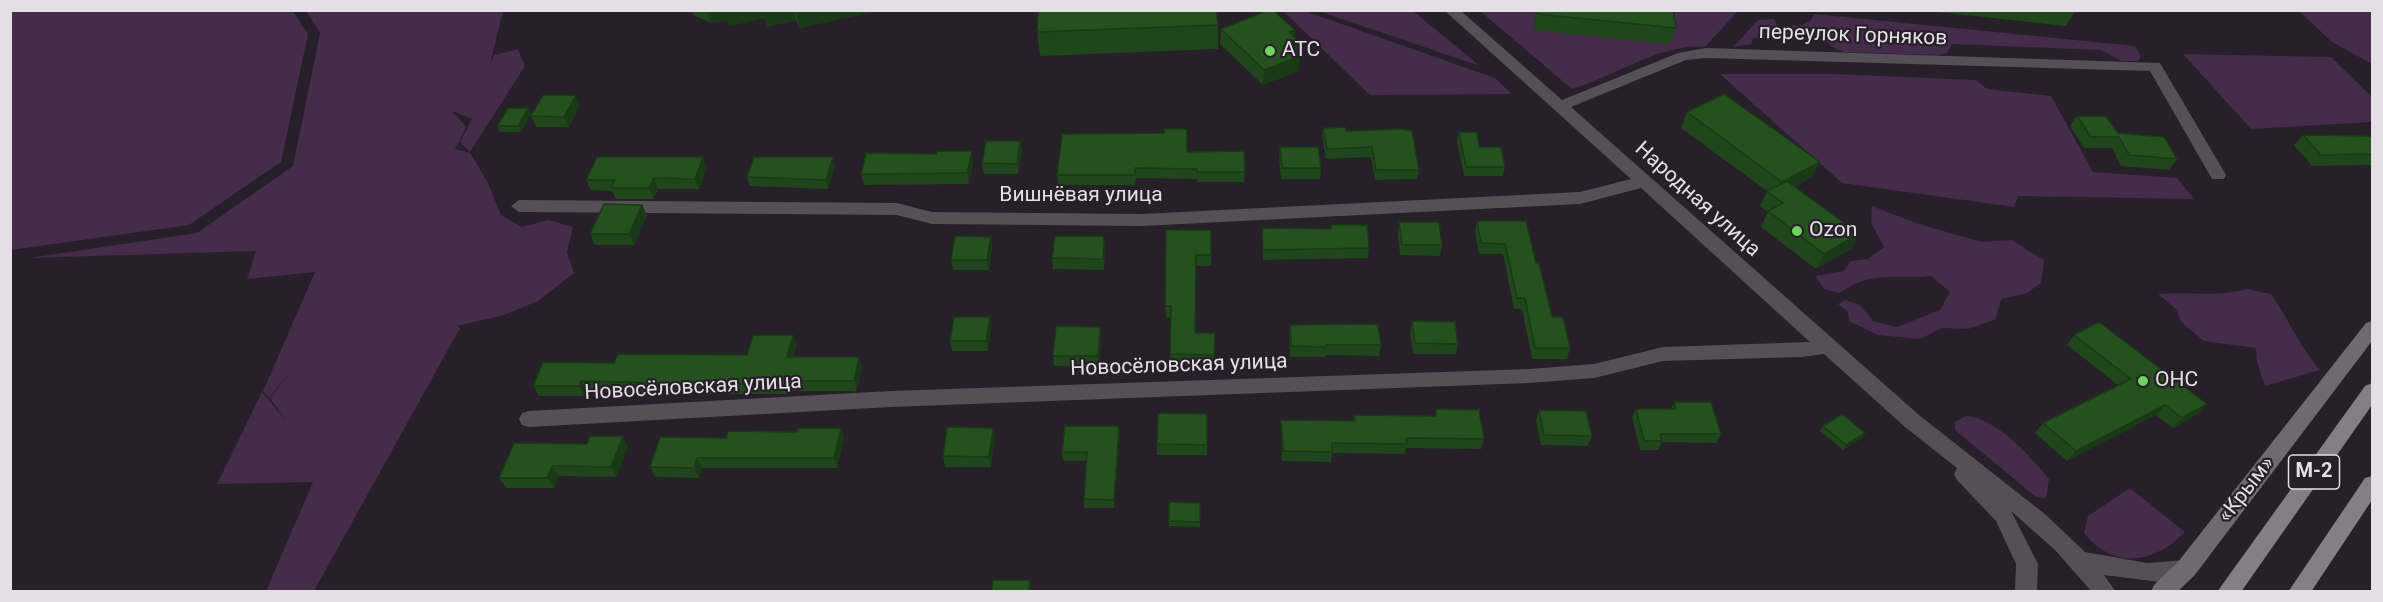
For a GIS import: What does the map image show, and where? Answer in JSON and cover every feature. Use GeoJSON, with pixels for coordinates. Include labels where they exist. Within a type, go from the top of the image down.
{"type":"FeatureCollection","features":[{"type":"Feature","properties":{"kind":"main road","name":"«Крым»"},"geometry":{"type":"LineString","coordinates":[[2162,591],[2186,569],[2373,328]]}},
{"type":"Feature","properties":{"kind":"main road","name":"М-2"},"geometry":{"type":"LineString","coordinates":[[2228,591],[2373,391]]}},
{"type":"Feature","properties":{"kind":"main road","name":"М-2"},"geometry":{"type":"LineString","coordinates":[[2302,588],[2373,484]]}},
{"type":"Feature","properties":{"kind":"street","name":"Народная улица"},"geometry":{"type":"LineString","coordinates":[[1451,10],[1915,423]]}},
{"type":"Feature","properties":{"kind":"street","name":"переулок Горняков"},"geometry":{"type":"LineString","coordinates":[[1560,106],[1683,56],[1706,53],[2155,66],[2218,175]]}},
{"type":"Feature","properties":{"kind":"street","name":"Вишнёвая улица"},"geometry":{"type":"LineString","coordinates":[[519,206],[897,209],[932,218],[1142,220],[1580,198],[1642,182]]}},
{"type":"Feature","properties":{"kind":"street","name":"Новосёловская улица"},"geometry":{"type":"LineString","coordinates":[[529,419],[891,399],[1529,376],[1594,371],[1663,354],[1802,350],[1828,346]]}},
{"type":"Feature","properties":{"kind":"street"},"geometry":{"type":"LineString","coordinates":[[1915,423],[2049,530],[2084,561],[2105,591]]}},
{"type":"Feature","properties":{"kind":"street"},"geometry":{"type":"LineString","coordinates":[[1915,423],[2003,515],[2026,564],[2026,591]]}},
{"type":"Feature","properties":{"kind":"street"},"geometry":{"type":"LineString","coordinates":[[2084,561],[2146,574],[2167,574],[2186,569]]}},
{"type":"Feature","properties":{"kind":"shaded area"},"geometry":{"type":"Polygon","coordinates":[[[1302,10],[1495,78],[1512,94],[1370,95],[1284,12],[1302,10]]]}},
{"type":"Feature","properties":{"kind":"shaded area"},"geometry":{"type":"Polygon","coordinates":[[[2369,10],[2372,12],[2372,64],[2332,42],[2299,11],[2369,10]]]}},
{"type":"Feature","properties":{"kind":"shaded area"},"geometry":{"type":"Polygon","coordinates":[[[10,11],[293,11],[308,34],[281,162],[189,225],[11,250],[10,11]]]}},
{"type":"Feature","properties":{"kind":"shaded area"},"geometry":{"type":"Polygon","coordinates":[[[306,11],[503,11],[490,64],[494,55],[518,49],[525,66],[470,152],[460,142],[472,119],[452,111],[466,127],[455,149],[470,153],[487,181],[501,215],[522,227],[549,220],[573,227],[567,252],[574,273],[538,301],[504,315],[457,326],[460,328],[314,591],[266,591],[313,482],[217,484],[262,392],[286,421],[270,398],[295,366],[269,398],[263,391],[315,272],[247,279],[256,251],[29,258],[197,233],[293,166],[320,33],[306,11]]]}},
{"type":"Feature","properties":{"kind":"shaded area"},"geometry":{"type":"Polygon","coordinates":[[[1318,11],[1413,11],[1480,66],[1318,11]]]}},
{"type":"Feature","properties":{"kind":"shaded area"},"geometry":{"type":"Polygon","coordinates":[[[1480,11],[1534,11],[1535,29],[1667,11],[1738,11],[1705,47],[1689,47],[1655,55],[1572,89],[1480,11]]]}},
{"type":"Feature","properties":{"kind":"shaded area"},"geometry":{"type":"Polygon","coordinates":[[[1814,14],[2135,46],[2141,57],[2138,61],[2121,61],[2101,50],[1952,44],[1947,53],[1939,55],[1844,52],[1825,41],[1753,38],[1751,44],[1733,47],[1758,20],[1774,19],[1778,27],[1802,25],[1811,20],[1814,14]]]}},
{"type":"Feature","properties":{"kind":"shaded area"},"geometry":{"type":"Polygon","coordinates":[[[2183,54],[2331,57],[2372,97],[2372,122],[2251,129],[2183,54]]]}},
{"type":"Feature","properties":{"kind":"shaded area"},"geometry":{"type":"Polygon","coordinates":[[[1720,74],[1835,74],[1976,80],[1987,89],[2051,96],[2093,172],[2177,178],[2194,199],[2018,196],[2014,207],[1842,183],[1720,74]]]}},
{"type":"Feature","properties":{"kind":"shaded area"},"geometry":{"type":"Polygon","coordinates":[[[1872,206],[1919,224],[1982,242],[2011,240],[2044,260],[2041,283],[2027,293],[2001,299],[1996,319],[1968,329],[1942,328],[1920,339],[1878,335],[1849,321],[1848,312],[1838,304],[1845,300],[1860,305],[1873,321],[1897,327],[1940,310],[1950,292],[1931,276],[1884,277],[1862,281],[1840,293],[1824,289],[1815,276],[1844,271],[1851,261],[1868,259],[1884,247],[1871,223],[1872,206]]]}},
{"type":"Feature","properties":{"kind":"shaded area"},"geometry":{"type":"Polygon","coordinates":[[[2246,289],[2271,294],[2306,352],[2320,370],[2265,386],[2257,362],[2256,348],[2204,341],[2181,322],[2176,309],[2158,294],[2213,294],[2246,289]]]}},
{"type":"Feature","properties":{"kind":"shaded area"},"geometry":{"type":"Polygon","coordinates":[[[1966,416],[1990,424],[2001,431],[2032,459],[2049,479],[2046,498],[2036,497],[1955,430],[1955,422],[1966,416]]]}},
{"type":"Feature","properties":{"kind":"shaded area"},"geometry":{"type":"Polygon","coordinates":[[[2130,488],[2185,532],[2160,551],[2134,558],[2108,553],[2095,545],[2084,533],[2088,516],[2130,488]]]}},
{"type":"Feature","properties":{"kind":"building"},"geometry":{"type":"Polygon","coordinates":[[[1216,10],[1218,25],[1037,32],[1038,11],[1216,10]]]}},
{"type":"Feature","properties":{"kind":"building"},"geometry":{"type":"Polygon","coordinates":[[[1273,10],[1295,30],[1289,32],[1298,40],[1288,44],[1300,56],[1264,70],[1221,29],[1273,10]]]}},
{"type":"Feature","properties":{"kind":"building"},"geometry":{"type":"Polygon","coordinates":[[[1538,10],[1673,10],[1676,28],[1538,14],[1538,10]]]}},
{"type":"Feature","properties":{"kind":"building"},"geometry":{"type":"Polygon","coordinates":[[[1724,94],[1820,162],[1782,182],[1687,112],[1724,94]]]}},
{"type":"Feature","properties":{"kind":"building"},"geometry":{"type":"Polygon","coordinates":[[[543,95],[576,95],[564,117],[531,116],[543,95]]]}},
{"type":"Feature","properties":{"kind":"building"},"geometry":{"type":"Polygon","coordinates":[[[508,108],[528,108],[518,126],[497,126],[508,108]]]}},
{"type":"Feature","properties":{"kind":"building"},"geometry":{"type":"Polygon","coordinates":[[[2077,116],[2106,116],[2118,133],[2164,137],[2177,159],[2129,155],[2119,137],[2091,137],[2077,116]]]}},
{"type":"Feature","properties":{"kind":"building"},"geometry":{"type":"Polygon","coordinates":[[[1345,127],[1346,131],[1401,129],[1412,131],[1419,170],[1376,170],[1372,147],[1327,149],[1323,128],[1345,127]]]}},
{"type":"Feature","properties":{"kind":"building"},"geometry":{"type":"Polygon","coordinates":[[[1165,129],[1187,129],[1187,152],[1244,151],[1245,172],[1135,168],[1135,175],[1057,175],[1062,134],[1164,133],[1165,129]]]}},
{"type":"Feature","properties":{"kind":"building"},"geometry":{"type":"Polygon","coordinates":[[[1459,132],[1477,132],[1479,147],[1501,147],[1505,167],[1466,167],[1459,132]]]}},
{"type":"Feature","properties":{"kind":"building"},"geometry":{"type":"Polygon","coordinates":[[[2303,135],[2373,136],[2373,154],[2321,155],[2303,135]]]}},
{"type":"Feature","properties":{"kind":"building"},"geometry":{"type":"Polygon","coordinates":[[[986,141],[1020,141],[1017,164],[982,163],[986,141]]]}},
{"type":"Feature","properties":{"kind":"building"},"geometry":{"type":"Polygon","coordinates":[[[1280,147],[1318,147],[1321,168],[1282,168],[1280,147]]]}},
{"type":"Feature","properties":{"kind":"building"},"geometry":{"type":"Polygon","coordinates":[[[937,151],[972,151],[967,173],[861,174],[866,153],[936,154],[937,151]]]}},
{"type":"Feature","properties":{"kind":"building"},"geometry":{"type":"Polygon","coordinates":[[[597,157],[703,157],[695,179],[654,178],[649,188],[611,188],[615,180],[586,180],[597,157]]]}},
{"type":"Feature","properties":{"kind":"building"},"geometry":{"type":"Polygon","coordinates":[[[754,157],[833,157],[826,180],[747,177],[754,157]]]}},
{"type":"Feature","properties":{"kind":"building"},"geometry":{"type":"Polygon","coordinates":[[[1787,181],[1859,234],[1824,254],[1768,211],[1783,203],[1767,191],[1787,181]]]}},
{"type":"Feature","properties":{"kind":"building"},"geometry":{"type":"Polygon","coordinates":[[[604,204],[642,205],[629,234],[590,234],[604,204]]]}},
{"type":"Feature","properties":{"kind":"building"},"geometry":{"type":"Polygon","coordinates":[[[1477,221],[1526,221],[1552,317],[1563,317],[1570,348],[1535,348],[1525,298],[1517,298],[1505,244],[1481,243],[1477,221]]]}},
{"type":"Feature","properties":{"kind":"building"},"geometry":{"type":"Polygon","coordinates":[[[1399,222],[1439,222],[1442,245],[1402,245],[1399,222]]]}},
{"type":"Feature","properties":{"kind":"building"},"geometry":{"type":"Polygon","coordinates":[[[1331,225],[1367,225],[1369,248],[1263,250],[1262,228],[1331,229],[1331,225]]]}},
{"type":"Feature","properties":{"kind":"building"},"geometry":{"type":"Polygon","coordinates":[[[1166,230],[1211,230],[1211,255],[1196,255],[1195,333],[1215,333],[1214,355],[1170,354],[1171,306],[1165,306],[1166,230]]]}},
{"type":"Feature","properties":{"kind":"building"},"geometry":{"type":"Polygon","coordinates":[[[955,236],[991,237],[987,260],[951,260],[955,236]]]}},
{"type":"Feature","properties":{"kind":"building"},"geometry":{"type":"Polygon","coordinates":[[[1055,236],[1104,236],[1103,259],[1052,258],[1055,236]]]}},
{"type":"Feature","properties":{"kind":"building"},"geometry":{"type":"Polygon","coordinates":[[[954,317],[990,317],[986,341],[950,341],[954,317]]]}},
{"type":"Feature","properties":{"kind":"building"},"geometry":{"type":"Polygon","coordinates":[[[1412,321],[1455,322],[1458,344],[1415,343],[1412,321]]]}},
{"type":"Feature","properties":{"kind":"building"},"geometry":{"type":"Polygon","coordinates":[[[2099,322],[2207,404],[2182,418],[2165,405],[2076,451],[2043,423],[2131,379],[2074,335],[2099,322]]]}},
{"type":"Feature","properties":{"kind":"building"},"geometry":{"type":"Polygon","coordinates":[[[1378,324],[1381,345],[1291,346],[1290,325],[1378,324]]]}},
{"type":"Feature","properties":{"kind":"building"},"geometry":{"type":"Polygon","coordinates":[[[1056,326],[1100,327],[1098,356],[1053,356],[1056,326]]]}},
{"type":"Feature","properties":{"kind":"building"},"geometry":{"type":"Polygon","coordinates":[[[753,335],[793,335],[787,357],[859,357],[854,381],[702,384],[581,381],[579,386],[533,386],[543,362],[614,363],[618,354],[747,355],[753,335]]]}},
{"type":"Feature","properties":{"kind":"building"},"geometry":{"type":"Polygon","coordinates":[[[1674,402],[1711,402],[1721,434],[1660,434],[1662,441],[1644,441],[1636,409],[1676,409],[1674,402]]]}},
{"type":"Feature","properties":{"kind":"building"},"geometry":{"type":"Polygon","coordinates":[[[1436,409],[1479,410],[1484,439],[1406,438],[1407,444],[1332,443],[1332,452],[1283,451],[1281,420],[1355,421],[1354,415],[1436,416],[1436,409]]]}},
{"type":"Feature","properties":{"kind":"building"},"geometry":{"type":"Polygon","coordinates":[[[1539,410],[1586,411],[1592,436],[1544,435],[1539,410]]]}},
{"type":"Feature","properties":{"kind":"building"},"geometry":{"type":"Polygon","coordinates":[[[1158,413],[1207,414],[1207,445],[1157,444],[1158,413]]]}},
{"type":"Feature","properties":{"kind":"building"},"geometry":{"type":"Polygon","coordinates":[[[1842,414],[1865,433],[1846,445],[1823,426],[1842,414]]]}},
{"type":"Feature","properties":{"kind":"building"},"geometry":{"type":"Polygon","coordinates":[[[1065,426],[1119,426],[1114,500],[1084,499],[1087,452],[1062,452],[1065,426]]]}},
{"type":"Feature","properties":{"kind":"building"},"geometry":{"type":"Polygon","coordinates":[[[947,427],[993,428],[989,457],[943,456],[947,427]]]}},
{"type":"Feature","properties":{"kind":"building"},"geometry":{"type":"Polygon","coordinates":[[[798,428],[841,428],[834,458],[697,458],[694,468],[650,467],[660,437],[726,438],[728,431],[797,432],[798,428]]]}},
{"type":"Feature","properties":{"kind":"building"},"geometry":{"type":"Polygon","coordinates":[[[590,436],[623,436],[611,467],[552,466],[547,478],[499,478],[514,443],[587,444],[590,436]]]}},
{"type":"Feature","properties":{"kind":"building"},"geometry":{"type":"Polygon","coordinates":[[[1169,502],[1200,503],[1200,522],[1169,521],[1169,502]]]}},
{"type":"Feature","properties":{"kind":"building"},"geometry":{"type":"Polygon","coordinates":[[[993,580],[1030,580],[1029,591],[992,591],[993,580]]]}},
{"type":"Feature","properties":{"kind":"place","name":"АТС"},"geometry":{"type":"Point","coordinates":[1270,51]}},
{"type":"Feature","properties":{"kind":"place","name":"Ozon"},"geometry":{"type":"Point","coordinates":[1797,231]}},
{"type":"Feature","properties":{"kind":"place","name":"OHC"},"geometry":{"type":"Point","coordinates":[2143,381]}}]}
